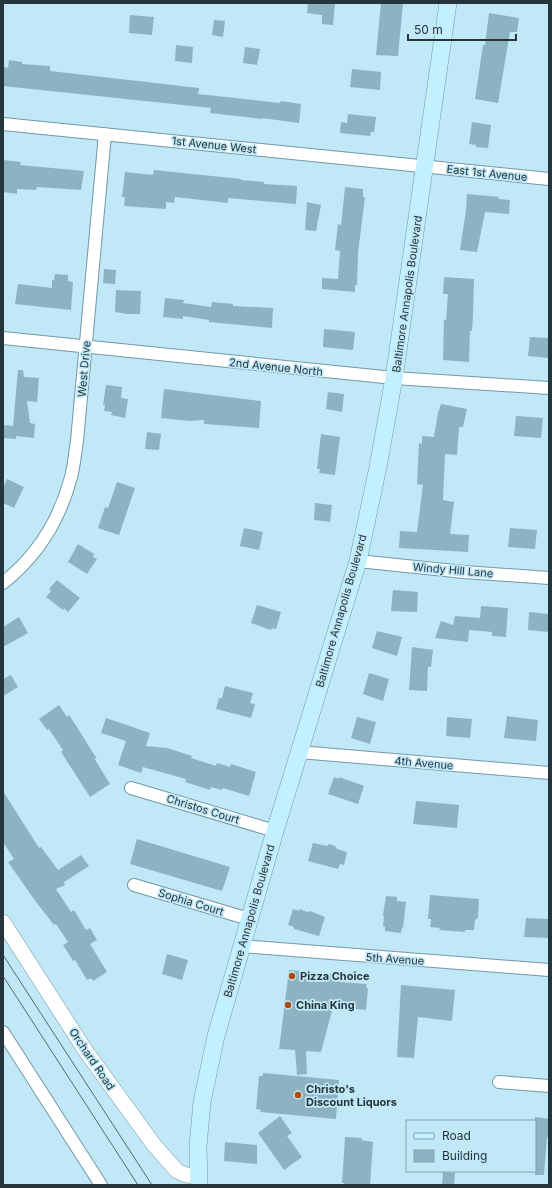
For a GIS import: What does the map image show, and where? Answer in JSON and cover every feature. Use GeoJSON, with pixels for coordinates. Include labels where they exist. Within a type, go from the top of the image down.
{"type":"FeatureCollection","features":[{"type":"Feature","properties":{"kind":"main road","name":"Baltimore Annapolis Boulevard"},"geometry":{"type":"LineString","coordinates":[[196,1182],[204,1088],[218,1030],[275,831],[358,561],[378,467],[394,378],[448,3]]}},
{"type":"Feature","properties":{"kind":"street","name":"1st Avenue West"},"geometry":{"type":"LineString","coordinates":[[3,124],[425,167]]}},
{"type":"Feature","properties":{"kind":"street","name":"West Drive"},"geometry":{"type":"LineString","coordinates":[[3,583],[15,574],[41,544],[53,524],[63,502],[71,477],[77,441],[105,134]]}},
{"type":"Feature","properties":{"kind":"street","name":"East 1st Avenue"},"geometry":{"type":"LineString","coordinates":[[425,167],[549,179]]}},
{"type":"Feature","properties":{"kind":"street","name":"2nd Avenue North"},"geometry":{"type":"LineString","coordinates":[[3,338],[394,378],[549,388]]}},
{"type":"Feature","properties":{"kind":"street","name":"Windy Hill Lane"},"geometry":{"type":"LineString","coordinates":[[358,561],[464,572],[549,578]]}},
{"type":"Feature","properties":{"kind":"street","name":"4th Avenue"},"geometry":{"type":"LineString","coordinates":[[299,752],[549,773]]}},
{"type":"Feature","properties":{"kind":"street","name":"Christos Court"},"geometry":{"type":"LineString","coordinates":[[131,788],[275,831]]}},
{"type":"Feature","properties":{"kind":"street","name":"Sophia Court"},"geometry":{"type":"LineString","coordinates":[[134,885],[249,920]]}},
{"type":"Feature","properties":{"kind":"street","name":"Orchard Road"},"geometry":{"type":"LineString","coordinates":[[3,922],[111,1088],[154,1145],[177,1171],[196,1182]]}},
{"type":"Feature","properties":{"kind":"street","name":"5th Avenue"},"geometry":{"type":"LineString","coordinates":[[241,946],[549,970]]}},
{"type":"Feature","properties":{"kind":"street"},"geometry":{"type":"LineString","coordinates":[[3,1032],[101,1185]]}},
{"type":"Feature","properties":{"kind":"street"},"geometry":{"type":"LineString","coordinates":[[499,1082],[549,1086]]}},
{"type":"Feature","properties":{"kind":"building"},"geometry":{"type":"Polygon","coordinates":[[[308,3],[335,3],[333,25],[322,24],[322,15],[307,13],[308,3]]]}},
{"type":"Feature","properties":{"kind":"building"},"geometry":{"type":"Polygon","coordinates":[[[381,3],[403,3],[398,56],[376,55],[381,3]]]}},
{"type":"Feature","properties":{"kind":"building"},"geometry":{"type":"Polygon","coordinates":[[[489,13],[519,18],[517,32],[510,32],[498,103],[475,99],[489,13]]]}},
{"type":"Feature","properties":{"kind":"building"},"geometry":{"type":"Polygon","coordinates":[[[130,15],[154,17],[152,35],[129,33],[130,15]]]}},
{"type":"Feature","properties":{"kind":"building"},"geometry":{"type":"Polygon","coordinates":[[[214,20],[225,21],[223,37],[212,35],[214,20]]]}},
{"type":"Feature","properties":{"kind":"building"},"geometry":{"type":"Polygon","coordinates":[[[176,45],[193,47],[192,63],[175,61],[176,45]]]}},
{"type":"Feature","properties":{"kind":"building"},"geometry":{"type":"Polygon","coordinates":[[[245,47],[260,49],[257,65],[243,63],[245,47]]]}},
{"type":"Feature","properties":{"kind":"building"},"geometry":{"type":"Polygon","coordinates":[[[9,60],[22,62],[22,64],[50,66],[50,71],[199,88],[198,94],[301,104],[299,123],[210,113],[211,108],[3,86],[3,67],[8,68],[9,60]]]}},
{"type":"Feature","properties":{"kind":"building"},"geometry":{"type":"Polygon","coordinates":[[[352,69],[381,72],[380,90],[350,87],[352,69]]]}},
{"type":"Feature","properties":{"kind":"building"},"geometry":{"type":"Polygon","coordinates":[[[348,114],[376,117],[374,132],[371,132],[370,136],[340,133],[341,122],[347,123],[348,114]]]}},
{"type":"Feature","properties":{"kind":"building"},"geometry":{"type":"Polygon","coordinates":[[[472,122],[491,125],[488,148],[476,147],[476,145],[469,144],[472,122]]]}},
{"type":"Feature","properties":{"kind":"building"},"geometry":{"type":"Polygon","coordinates":[[[3,160],[21,162],[20,165],[84,171],[81,190],[37,187],[36,190],[17,189],[17,194],[3,192],[3,160]]]}},
{"type":"Feature","properties":{"kind":"building"},"geometry":{"type":"Polygon","coordinates":[[[154,170],[241,179],[264,182],[264,184],[297,186],[296,204],[228,198],[228,203],[175,197],[174,203],[166,202],[166,209],[124,206],[125,197],[122,197],[125,172],[153,175],[154,170]]]}},
{"type":"Feature","properties":{"kind":"building"},"geometry":{"type":"Polygon","coordinates":[[[345,187],[363,189],[363,197],[365,197],[358,253],[357,285],[355,285],[355,292],[322,289],[322,278],[338,279],[340,251],[335,250],[338,224],[341,225],[345,187]]]}},
{"type":"Feature","properties":{"kind":"building"},"geometry":{"type":"Polygon","coordinates":[[[467,194],[499,197],[498,199],[510,200],[509,214],[485,212],[477,252],[460,250],[467,194]]]}},
{"type":"Feature","properties":{"kind":"building"},"geometry":{"type":"Polygon","coordinates":[[[307,202],[321,205],[316,231],[305,230],[307,202]]]}},
{"type":"Feature","properties":{"kind":"building"},"geometry":{"type":"Polygon","coordinates":[[[104,269],[116,270],[115,284],[103,283],[104,269]]]}},
{"type":"Feature","properties":{"kind":"building"},"geometry":{"type":"Polygon","coordinates":[[[55,274],[68,275],[68,281],[73,282],[71,310],[15,304],[18,284],[52,288],[52,280],[54,280],[55,274]]]}},
{"type":"Feature","properties":{"kind":"building"},"geometry":{"type":"Polygon","coordinates":[[[444,277],[474,279],[469,362],[443,360],[444,320],[446,320],[448,294],[443,294],[444,277]]]}},
{"type":"Feature","properties":{"kind":"building"},"geometry":{"type":"Polygon","coordinates":[[[116,290],[141,291],[140,314],[115,312],[116,290]]]}},
{"type":"Feature","properties":{"kind":"building"},"geometry":{"type":"Polygon","coordinates":[[[165,298],[184,300],[183,303],[211,307],[212,302],[233,304],[233,306],[273,308],[272,328],[209,322],[209,320],[183,316],[183,319],[163,317],[165,298]]]}},
{"type":"Feature","properties":{"kind":"building"},"geometry":{"type":"Polygon","coordinates":[[[324,329],[355,332],[353,350],[323,347],[324,329]]]}},
{"type":"Feature","properties":{"kind":"building"},"geometry":{"type":"Polygon","coordinates":[[[530,337],[549,338],[549,358],[528,356],[530,337]]]}},
{"type":"Feature","properties":{"kind":"building"},"geometry":{"type":"Polygon","coordinates":[[[18,370],[23,370],[24,377],[39,378],[37,402],[27,401],[30,423],[35,424],[34,438],[16,436],[16,439],[3,438],[3,425],[13,426],[18,370]]]}},
{"type":"Feature","properties":{"kind":"building"},"geometry":{"type":"Polygon","coordinates":[[[106,385],[122,387],[121,398],[128,399],[125,418],[111,415],[112,412],[104,411],[105,405],[103,405],[106,385]]]}},
{"type":"Feature","properties":{"kind":"building"},"geometry":{"type":"Polygon","coordinates":[[[164,389],[261,401],[259,428],[204,424],[204,420],[189,421],[161,418],[164,389]]]}},
{"type":"Feature","properties":{"kind":"building"},"geometry":{"type":"Polygon","coordinates":[[[328,392],[344,394],[342,412],[326,409],[328,392]]]}},
{"type":"Feature","properties":{"kind":"building"},"geometry":{"type":"Polygon","coordinates":[[[441,404],[467,409],[463,427],[459,427],[457,455],[445,454],[443,500],[454,502],[450,534],[469,535],[468,552],[399,548],[400,531],[417,532],[423,485],[417,484],[419,443],[422,444],[422,436],[434,437],[441,404]]]}},
{"type":"Feature","properties":{"kind":"building"},"geometry":{"type":"Polygon","coordinates":[[[516,416],[543,418],[541,438],[514,436],[516,416]]]}},
{"type":"Feature","properties":{"kind":"building"},"geometry":{"type":"Polygon","coordinates":[[[147,432],[161,434],[159,450],[145,449],[147,432]]]}},
{"type":"Feature","properties":{"kind":"building"},"geometry":{"type":"Polygon","coordinates":[[[321,434],[340,437],[335,475],[319,473],[320,469],[317,469],[321,434]]]}},
{"type":"Feature","properties":{"kind":"building"},"geometry":{"type":"Polygon","coordinates":[[[7,479],[24,487],[14,508],[3,503],[3,488],[7,479]]]}},
{"type":"Feature","properties":{"kind":"building"},"geometry":{"type":"Polygon","coordinates":[[[117,482],[135,488],[119,535],[98,528],[105,507],[108,508],[117,482]]]}},
{"type":"Feature","properties":{"kind":"building"},"geometry":{"type":"Polygon","coordinates":[[[315,503],[332,505],[330,522],[314,520],[315,503]]]}},
{"type":"Feature","properties":{"kind":"building"},"geometry":{"type":"Polygon","coordinates":[[[244,528],[263,532],[259,550],[240,546],[244,528]]]}},
{"type":"Feature","properties":{"kind":"building"},"geometry":{"type":"Polygon","coordinates":[[[510,528],[537,530],[535,549],[508,547],[510,528]]]}},
{"type":"Feature","properties":{"kind":"building"},"geometry":{"type":"Polygon","coordinates":[[[78,544],[94,554],[93,557],[97,559],[87,574],[68,562],[78,544]]]}},
{"type":"Feature","properties":{"kind":"building"},"geometry":{"type":"Polygon","coordinates":[[[57,580],[80,598],[68,612],[46,597],[51,591],[49,589],[57,580]]]}},
{"type":"Feature","properties":{"kind":"building"},"geometry":{"type":"Polygon","coordinates":[[[393,590],[418,592],[417,612],[391,611],[393,590]]]}},
{"type":"Feature","properties":{"kind":"building"},"geometry":{"type":"Polygon","coordinates":[[[257,605],[281,612],[276,629],[272,628],[271,630],[251,623],[257,605]]]}},
{"type":"Feature","properties":{"kind":"building"},"geometry":{"type":"Polygon","coordinates":[[[481,606],[508,608],[506,637],[492,636],[492,632],[469,630],[468,642],[435,638],[441,621],[453,625],[455,616],[480,618],[481,606]]]}},
{"type":"Feature","properties":{"kind":"building"},"geometry":{"type":"Polygon","coordinates":[[[529,612],[549,614],[549,632],[528,630],[529,612]]]}},
{"type":"Feature","properties":{"kind":"building"},"geometry":{"type":"Polygon","coordinates":[[[19,617],[28,633],[3,647],[3,627],[19,617]]]}},
{"type":"Feature","properties":{"kind":"building"},"geometry":{"type":"Polygon","coordinates":[[[377,631],[402,637],[397,656],[372,648],[377,631]]]}},
{"type":"Feature","properties":{"kind":"building"},"geometry":{"type":"Polygon","coordinates":[[[412,647],[433,650],[431,667],[428,667],[427,691],[409,690],[412,647]]]}},
{"type":"Feature","properties":{"kind":"building"},"geometry":{"type":"Polygon","coordinates":[[[369,673],[389,679],[383,701],[363,694],[369,673]]]}},
{"type":"Feature","properties":{"kind":"building"},"geometry":{"type":"Polygon","coordinates":[[[11,675],[18,687],[3,696],[3,679],[11,675]]]}},
{"type":"Feature","properties":{"kind":"building"},"geometry":{"type":"Polygon","coordinates":[[[225,686],[253,693],[250,703],[255,704],[251,718],[216,709],[219,698],[222,698],[225,686]]]}},
{"type":"Feature","properties":{"kind":"building"},"geometry":{"type":"Polygon","coordinates":[[[59,705],[67,717],[69,715],[75,724],[97,759],[94,758],[110,784],[90,797],[61,752],[63,750],[49,729],[47,730],[39,719],[59,705]]]}},
{"type":"Feature","properties":{"kind":"building"},"geometry":{"type":"Polygon","coordinates":[[[507,716],[538,720],[536,741],[504,738],[507,716]]]}},
{"type":"Feature","properties":{"kind":"building"},"geometry":{"type":"Polygon","coordinates":[[[357,717],[376,722],[370,744],[351,738],[357,717]]]}},
{"type":"Feature","properties":{"kind":"building"},"geometry":{"type":"Polygon","coordinates":[[[447,717],[472,719],[470,738],[446,736],[447,717]]]}},
{"type":"Feature","properties":{"kind":"building"},"geometry":{"type":"Polygon","coordinates":[[[106,718],[150,733],[146,746],[167,748],[216,766],[217,763],[230,767],[231,764],[256,772],[249,796],[223,788],[222,790],[211,787],[210,790],[185,782],[186,779],[143,767],[141,773],[118,765],[126,741],[101,733],[106,718]]]}},
{"type":"Feature","properties":{"kind":"building"},"geometry":{"type":"Polygon","coordinates":[[[334,777],[339,779],[339,777],[364,786],[358,804],[328,794],[334,777]]]}},
{"type":"Feature","properties":{"kind":"building"},"geometry":{"type":"Polygon","coordinates":[[[3,791],[39,848],[41,847],[58,870],[81,855],[89,866],[64,882],[65,885],[56,889],[71,912],[74,910],[86,930],[90,928],[97,940],[90,944],[107,972],[93,981],[91,978],[87,980],[75,960],[73,961],[63,945],[68,942],[56,924],[54,925],[36,902],[8,862],[14,859],[3,842],[3,791]]]}},
{"type":"Feature","properties":{"kind":"building"},"geometry":{"type":"Polygon","coordinates":[[[416,801],[459,805],[457,828],[413,824],[416,801]]]}},
{"type":"Feature","properties":{"kind":"building"},"geometry":{"type":"Polygon","coordinates":[[[137,839],[230,867],[222,891],[130,864],[137,839]]]}},
{"type":"Feature","properties":{"kind":"building"},"geometry":{"type":"Polygon","coordinates":[[[313,843],[327,846],[329,844],[335,846],[337,849],[347,852],[344,865],[340,864],[338,869],[308,861],[313,843]]]}},
{"type":"Feature","properties":{"kind":"building"},"geometry":{"type":"Polygon","coordinates":[[[430,895],[479,899],[478,918],[475,920],[474,930],[465,930],[465,932],[439,930],[440,928],[430,927],[431,919],[428,919],[430,895]]]}},
{"type":"Feature","properties":{"kind":"building"},"geometry":{"type":"Polygon","coordinates":[[[386,896],[397,897],[397,901],[406,902],[401,933],[385,931],[385,927],[383,926],[383,915],[386,896]]]}},
{"type":"Feature","properties":{"kind":"building"},"geometry":{"type":"Polygon","coordinates":[[[293,909],[299,911],[299,909],[308,912],[310,911],[325,917],[319,936],[294,929],[294,927],[288,925],[293,909]]]}},
{"type":"Feature","properties":{"kind":"building"},"geometry":{"type":"Polygon","coordinates":[[[526,918],[549,919],[548,938],[524,937],[526,918]]]}},
{"type":"Feature","properties":{"kind":"building"},"geometry":{"type":"Polygon","coordinates":[[[167,954],[188,960],[182,980],[162,974],[167,954]]]}},
{"type":"Feature","properties":{"kind":"building"},"geometry":{"type":"Polygon","coordinates":[[[289,970],[342,975],[340,982],[367,984],[366,988],[368,988],[366,1010],[333,1007],[321,1052],[306,1051],[307,1074],[297,1075],[295,1050],[279,1049],[289,970]]]}},
{"type":"Feature","properties":{"kind":"building"},"geometry":{"type":"Polygon","coordinates":[[[401,985],[455,990],[452,1021],[418,1017],[414,1058],[397,1057],[401,985]]]}},
{"type":"Feature","properties":{"kind":"building","name":"Christo's Discount Liquors"},"geometry":{"type":"Polygon","coordinates":[[[263,1073],[339,1080],[336,1119],[260,1112],[261,1110],[256,1109],[259,1076],[263,1076],[263,1073]]]}},
{"type":"Feature","properties":{"kind":"building"},"geometry":{"type":"Polygon","coordinates":[[[280,1116],[292,1133],[287,1136],[302,1157],[284,1170],[258,1133],[280,1116]]]}},
{"type":"Feature","properties":{"kind":"building"},"geometry":{"type":"Polygon","coordinates":[[[535,1117],[549,1119],[549,1138],[547,1137],[544,1175],[535,1175],[535,1117]]]}},
{"type":"Feature","properties":{"kind":"building"},"geometry":{"type":"Polygon","coordinates":[[[345,1137],[362,1138],[361,1140],[373,1142],[370,1185],[344,1185],[344,1183],[342,1183],[345,1137]]]}},
{"type":"Feature","properties":{"kind":"building"},"geometry":{"type":"Polygon","coordinates":[[[225,1142],[257,1145],[257,1164],[224,1161],[225,1142]]]}},
{"type":"Feature","properties":{"kind":"building"},"geometry":{"type":"Polygon","coordinates":[[[443,1172],[455,1173],[454,1185],[442,1185],[443,1172]]]}},
{"type":"Feature","properties":{"kind":"tram line"},"geometry":{"type":"LineString","coordinates":[[3,955],[152,1185]]}},
{"type":"Feature","properties":{"kind":"tram line"},"geometry":{"type":"LineString","coordinates":[[3,976],[138,1185]]}},
{"type":"Feature","properties":{"kind":"place","name":"Pizza Choice"},"geometry":{"type":"Point","coordinates":[292,976]}},
{"type":"Feature","properties":{"kind":"place","name":"China King"},"geometry":{"type":"Point","coordinates":[288,1005]}},
{"type":"Feature","properties":{"kind":"place","name":"Christo's Discount Liquors"},"geometry":{"type":"Point","coordinates":[298,1095]}}]}
